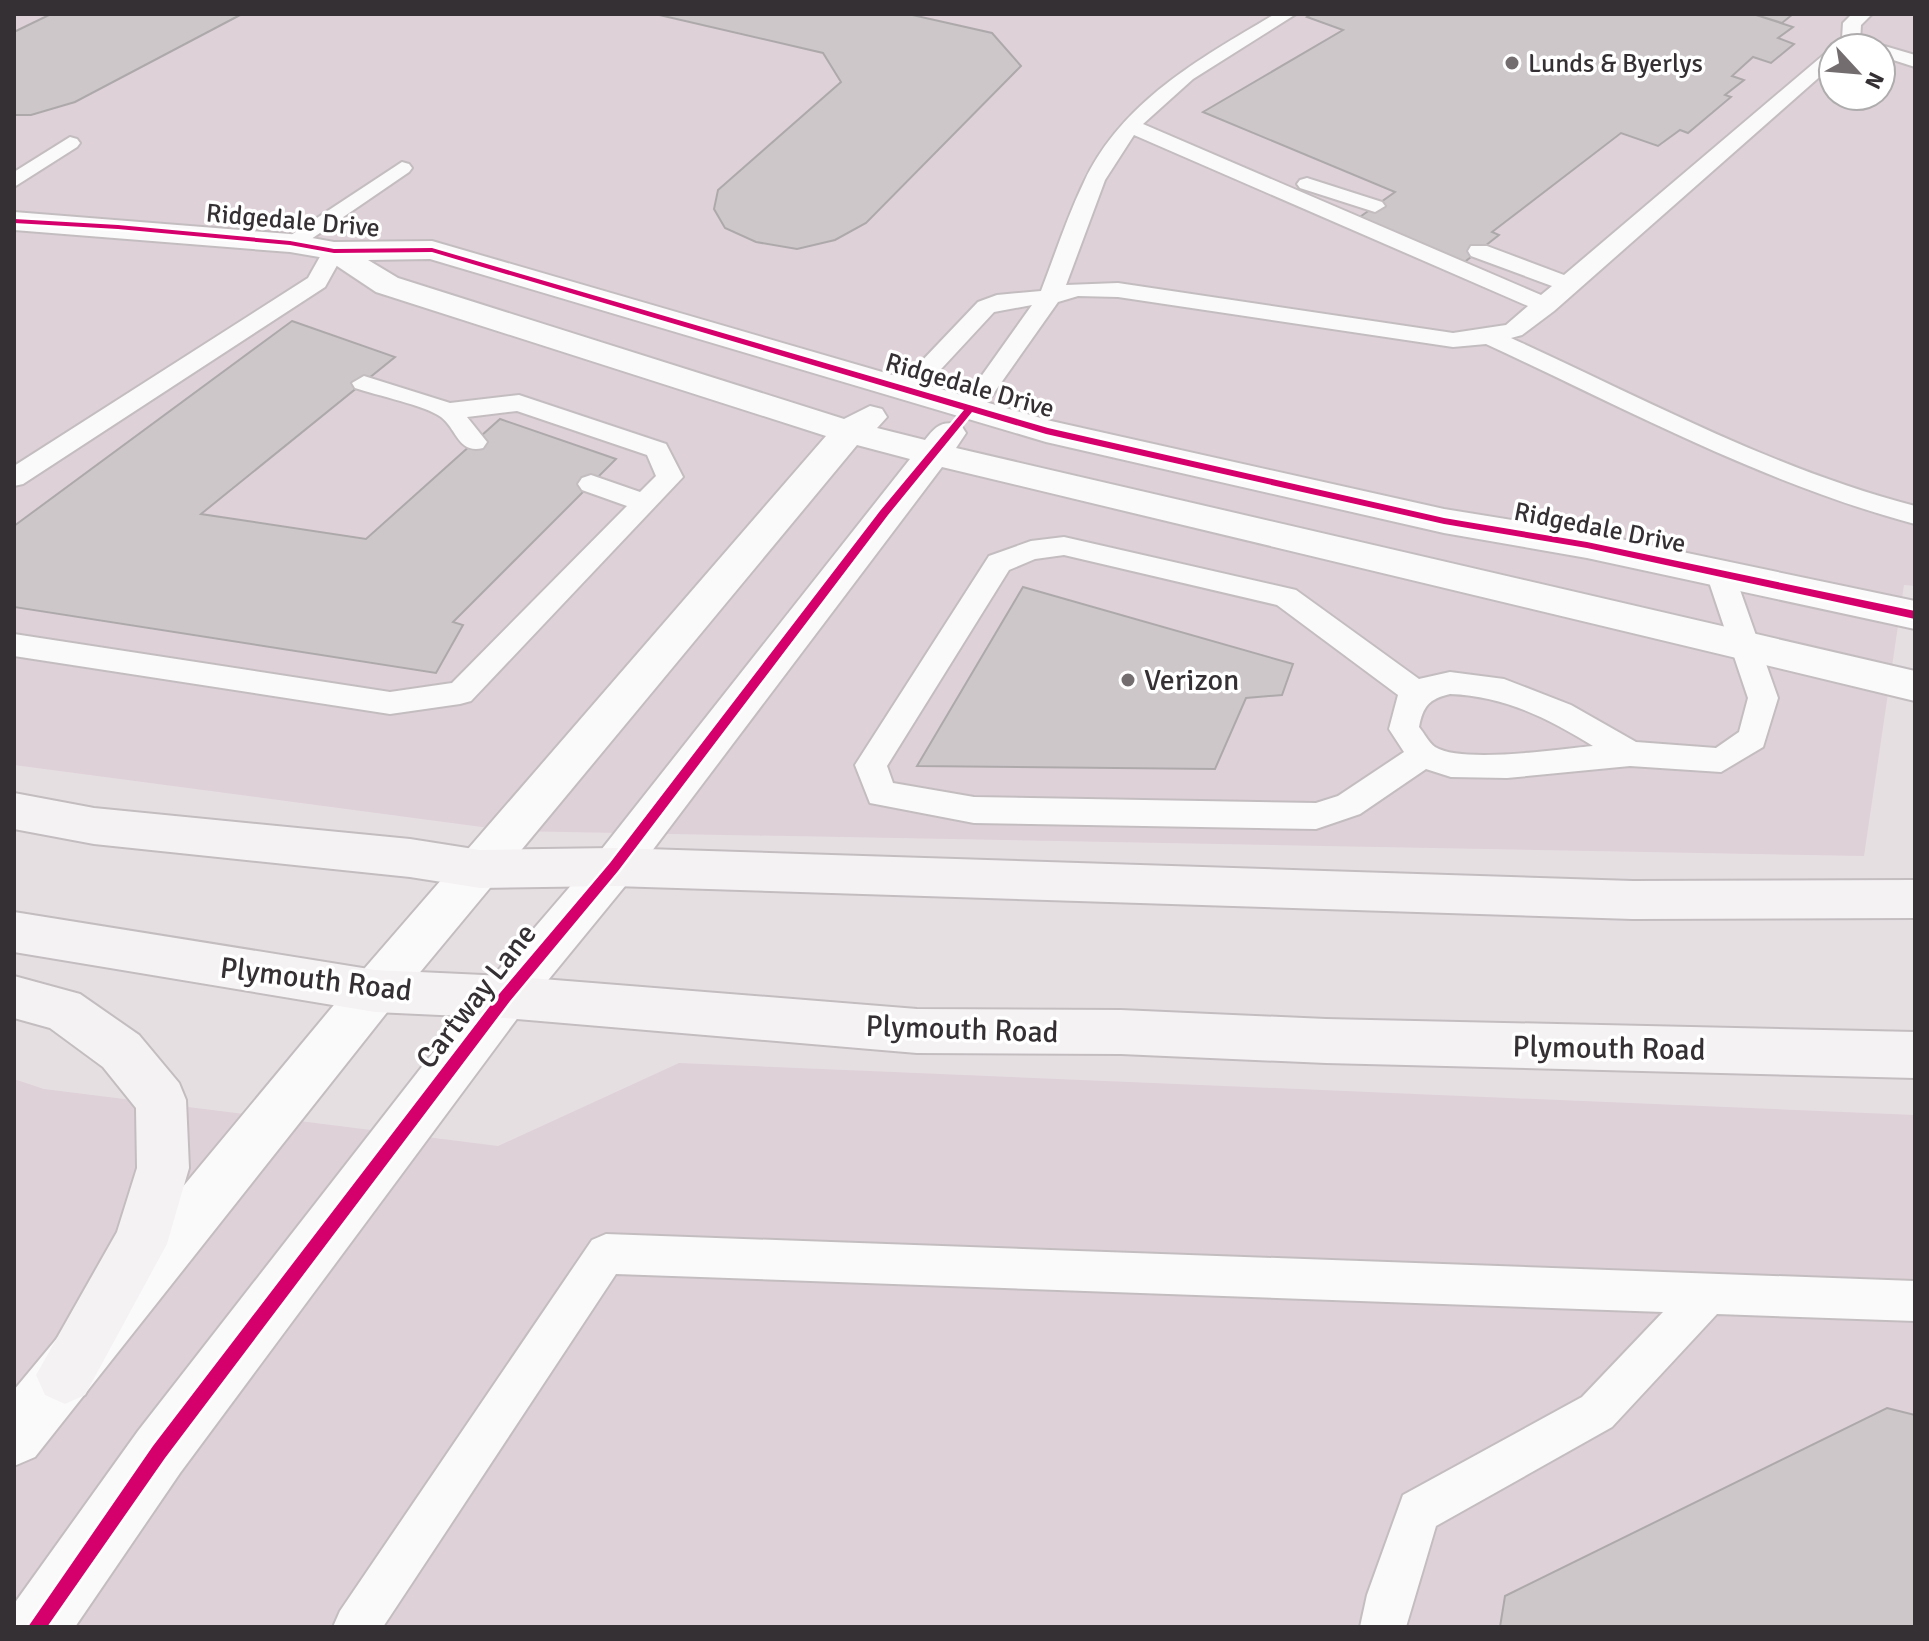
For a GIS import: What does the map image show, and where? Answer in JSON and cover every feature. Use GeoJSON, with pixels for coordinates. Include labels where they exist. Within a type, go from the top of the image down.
{"type":"FeatureCollection","features":[{"type":"Feature","properties":{"kind":"main road"},"geometry":{"type":"LineString","coordinates":[[14,811],[94,826],[410,858],[480,869],[614,867],[1633,900],[1915,899]]}},
{"type":"Feature","properties":{"kind":"main road","name":"Plymouth Road"},"geometry":{"type":"LineString","coordinates":[[14,932],[375,991],[505,997],[917,1031],[1121,1032],[1326,1041],[1915,1055]]}},
{"type":"Feature","properties":{"kind":"main road"},"geometry":{"type":"LineString","coordinates":[[14,997],[63,1009],[121,1051],[161,1100],[163,1168],[140,1244],[65,1375]]}},
{"type":"Feature","properties":{"kind":"street","name":"Ridgedale Drive"},"geometry":{"type":"LineString","coordinates":[[14,221],[290,243],[334,251],[432,250],[1046,431],[1444,521],[1587,545],[1915,615]]}},
{"type":"Feature","properties":{"kind":"street","name":"Ridgedale Drive"},"geometry":{"type":"LineString","coordinates":[[334,251],[387,285],[849,432],[1915,686]]}},
{"type":"Feature","properties":{"kind":"street"},"geometry":{"type":"LineString","coordinates":[[14,1436],[375,991],[849,432],[908,390]]}},
{"type":"Feature","properties":{"kind":"street","name":"Cartway Lane"},"geometry":{"type":"LineString","coordinates":[[37,1627],[159,1452],[505,997],[614,867],[931,453],[970,409]]}},
{"type":"Feature","properties":{"kind":"lane"},"geometry":{"type":"LineString","coordinates":[[970,409],[1050,297],[1095,180],[1130,126],[1186,75],[1287,14]]}},
{"type":"Feature","properties":{"kind":"lane"},"geometry":{"type":"LineString","coordinates":[[1850,32],[1852,23],[1863,14]]}},
{"type":"Feature","properties":{"kind":"lane"},"geometry":{"type":"LineString","coordinates":[[908,390],[986,307],[997,302],[1050,297],[1077,289],[1118,290],[1453,340],[1489,337],[1514,330],[1546,306],[1817,70]]}},
{"type":"Feature","properties":{"kind":"lane"},"geometry":{"type":"LineString","coordinates":[[1130,126],[1546,306]]}},
{"type":"Feature","properties":{"kind":"lane"},"geometry":{"type":"LineString","coordinates":[[14,181],[70,143]]}},
{"type":"Feature","properties":{"kind":"lane"},"geometry":{"type":"LineString","coordinates":[[290,243],[402,168]]}},
{"type":"Feature","properties":{"kind":"lane"},"geometry":{"type":"LineString","coordinates":[[1237,173],[1293,180],[1375,206]]}},
{"type":"Feature","properties":{"kind":"lane"},"geometry":{"type":"LineString","coordinates":[[14,478],[317,282],[334,251]]}},
{"type":"Feature","properties":{"kind":"lane"},"geometry":{"type":"LineString","coordinates":[[1479,251],[1570,285]]}},
{"type":"Feature","properties":{"kind":"lane"},"geometry":{"type":"LineString","coordinates":[[232,337],[258,346]]}},
{"type":"Feature","properties":{"kind":"lane"},"geometry":{"type":"LineString","coordinates":[[1489,337],[1801,479],[1854,499],[1915,515]]}},
{"type":"Feature","properties":{"kind":"lane"},"geometry":{"type":"LineString","coordinates":[[14,645],[390,703],[460,693],[670,477],[657,450],[519,403],[449,411],[364,383]]}},
{"type":"Feature","properties":{"kind":"lane"},"geometry":{"type":"LineString","coordinates":[[449,411],[474,442]]}},
{"type":"Feature","properties":{"kind":"lane"},"geometry":{"type":"LineString","coordinates":[[591,484],[646,503]]}},
{"type":"Feature","properties":{"kind":"lane"},"geometry":{"type":"LineString","coordinates":[[1419,695],[1300,603],[1286,597],[1064,546],[1031,550],[999,563],[871,765],[881,794],[974,810],[1316,816],[1349,805],[1423,755]]}},
{"type":"Feature","properties":{"kind":"lane"},"geometry":{"type":"LineString","coordinates":[[1630,754],[1591,728],[1518,693],[1455,682],[1426,689],[1408,704],[1404,729],[1423,755],[1451,765],[1507,766],[1630,754],[1721,760],[1752,739],[1763,698],[1720,573]]}},
{"type":"Feature","properties":{"kind":"lane"},"geometry":{"type":"LineString","coordinates":[[356,1627],[606,1254],[1915,1301]]}},
{"type":"Feature","properties":{"kind":"lane"},"geometry":{"type":"LineString","coordinates":[[1383,1627],[1390,1595],[1419,1511],[1597,1412],[1709,1293]]}},
{"type":"Feature","properties":{"kind":"shaded area"},"geometry":{"type":"Polygon","coordinates":[[[14,14],[1915,14],[1915,586],[1904,585],[1864,856],[512,831],[14,765],[14,14]]]}},
{"type":"Feature","properties":{"kind":"shaded area"},"geometry":{"type":"Polygon","coordinates":[[[679,1063],[1915,1115],[1915,1627],[14,1627],[14,1079],[44,1089],[498,1146],[679,1063]]]}},
{"type":"Feature","properties":{"kind":"building"},"geometry":{"type":"Polygon","coordinates":[[[51,14],[242,14],[75,102],[31,115],[14,115],[14,32],[51,14]]]}},
{"type":"Feature","properties":{"kind":"building"},"geometry":{"type":"Polygon","coordinates":[[[655,14],[908,14],[992,33],[1021,66],[866,223],[835,240],[797,249],[756,242],[725,228],[714,209],[718,190],[841,82],[823,53],[655,14]]]}},
{"type":"Feature","properties":{"kind":"building"},"geometry":{"type":"Polygon","coordinates":[[[1312,14],[1753,14],[1793,27],[1778,38],[1794,44],[1771,63],[1753,57],[1732,76],[1744,80],[1725,95],[1731,97],[1688,133],[1680,130],[1658,146],[1621,133],[1492,232],[1499,235],[1462,264],[1357,219],[1395,192],[1203,112],[1343,30],[1307,17],[1312,14]]]}},
{"type":"Feature","properties":{"kind":"building"},"geometry":{"type":"Polygon","coordinates":[[[1753,14],[1793,14],[1782,23],[1753,14]]]}},
{"type":"Feature","properties":{"kind":"building"},"geometry":{"type":"Polygon","coordinates":[[[292,321],[395,357],[201,514],[366,539],[500,419],[616,459],[453,622],[463,625],[436,673],[14,607],[14,526],[292,321]]]}},
{"type":"Feature","properties":{"kind":"building","name":"Verizon"},"geometry":{"type":"Polygon","coordinates":[[[1023,587],[1293,664],[1282,695],[1246,698],[1215,769],[917,766],[1023,587]]]}},
{"type":"Feature","properties":{"kind":"building"},"geometry":{"type":"Polygon","coordinates":[[[1887,1408],[1915,1415],[1915,1627],[1500,1627],[1505,1596],[1887,1408]]]}},
{"type":"Feature","properties":{"kind":"cycle path"},"geometry":{"type":"LineString","coordinates":[[14,221],[290,243],[334,251],[432,250],[1046,431],[1444,521],[1587,545],[1915,615]]}},
{"type":"Feature","properties":{"kind":"cycle path"},"geometry":{"type":"LineString","coordinates":[[37,1627],[159,1452],[505,997],[614,867],[884,513],[970,409]]}},
{"type":"Feature","properties":{"kind":"place","name":"Lunds & Byerlys"},"geometry":{"type":"Point","coordinates":[1512,63]}},
{"type":"Feature","properties":{"kind":"place","name":"Verizon"},"geometry":{"type":"Point","coordinates":[1128,680]}}]}
